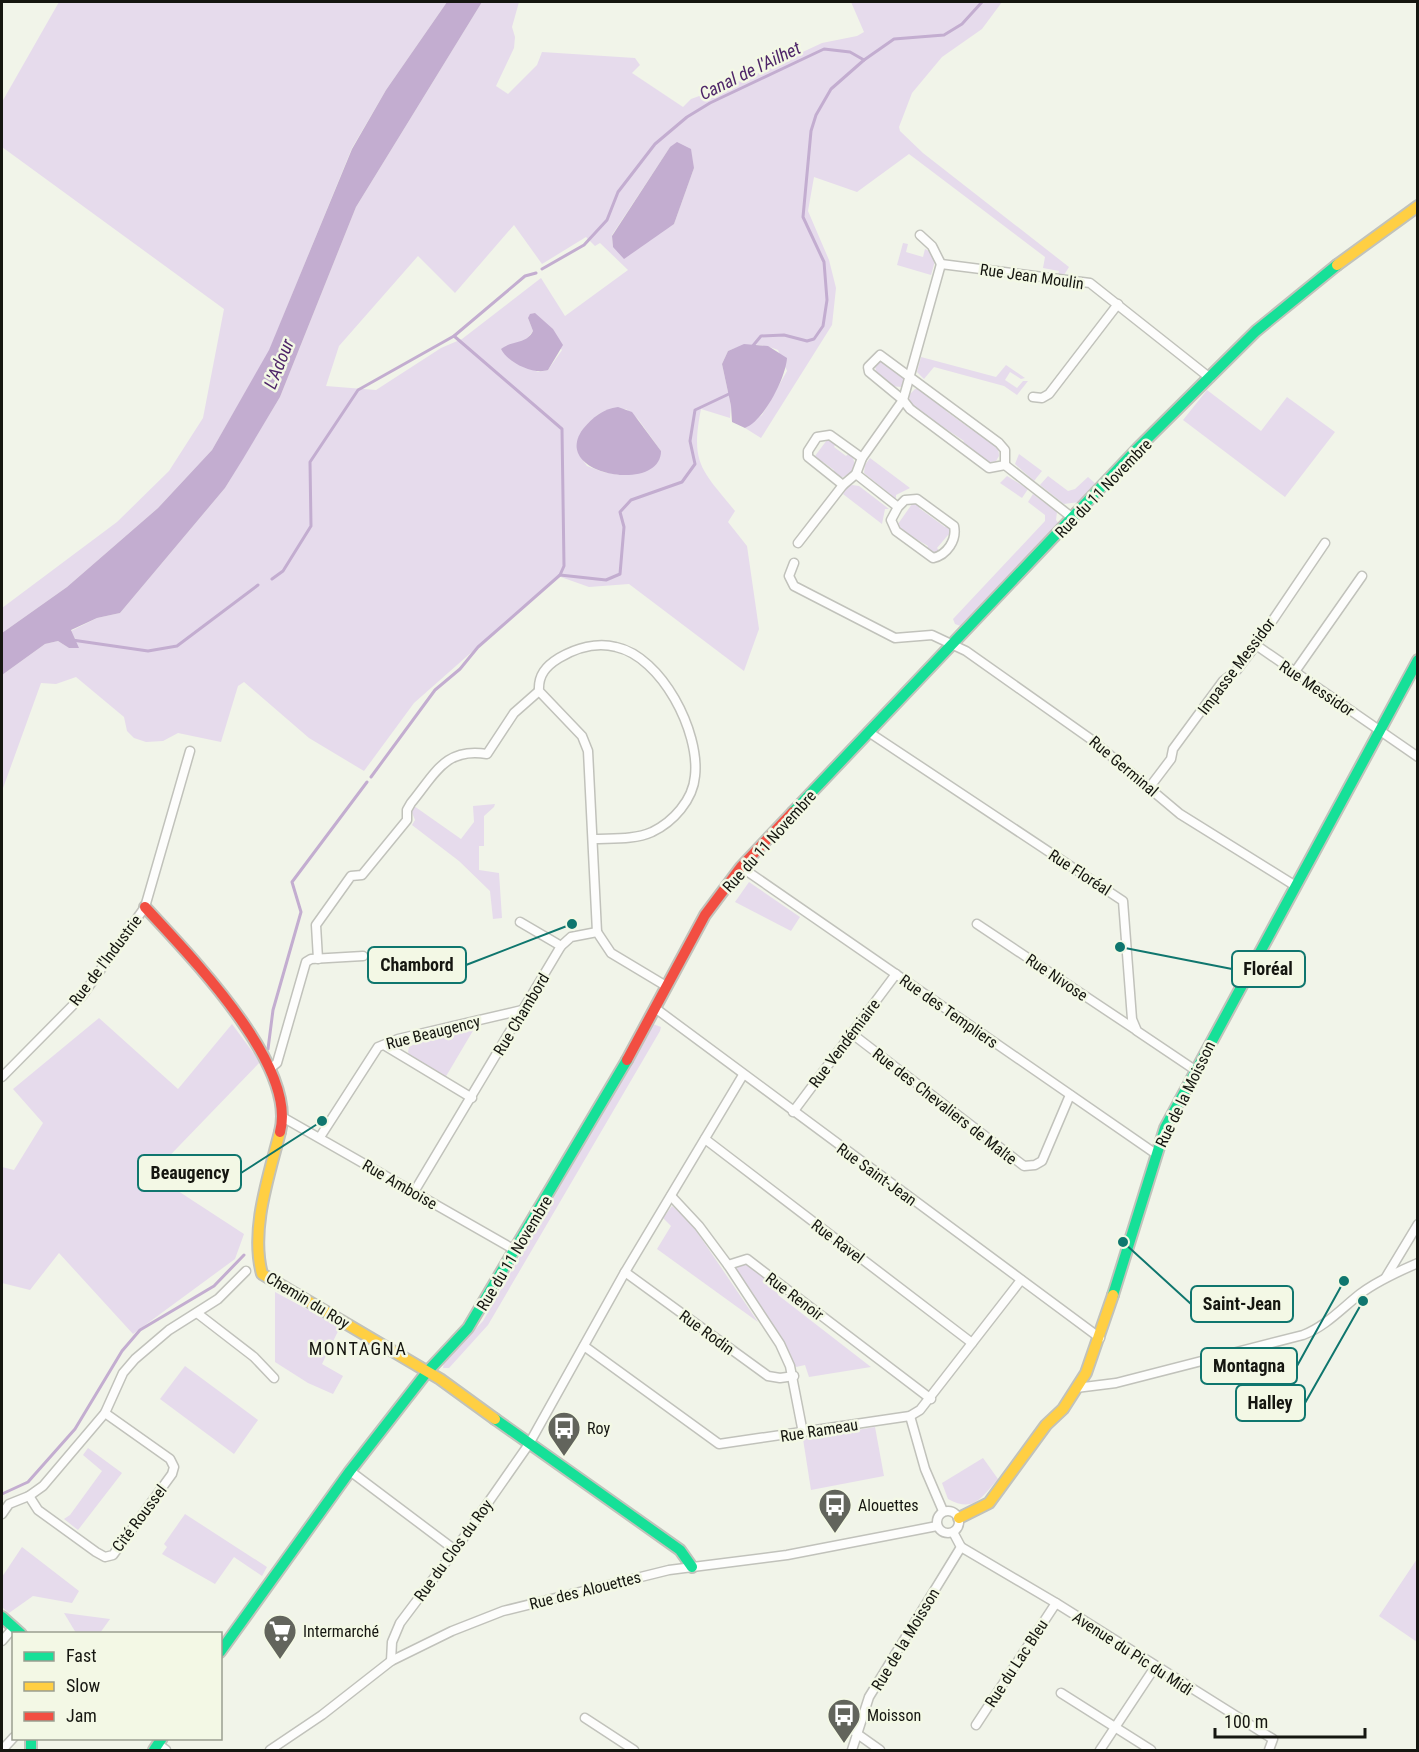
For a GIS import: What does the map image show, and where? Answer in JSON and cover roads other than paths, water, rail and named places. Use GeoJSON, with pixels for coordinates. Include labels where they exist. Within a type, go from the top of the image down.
{"type":"FeatureCollection","features":[{"type":"Feature","properties":{"kind":"street","name":"Rue du 11 Novembre"},"geometry":{"type":"LineString","coordinates":[[222,1649],[287,1555],[350,1471],[427,1372],[468,1328],[655,1008],[705,915],[741,867],[955,645],[1138,448],[1173,418],[1252,336],[1335,264],[1418,206]]}},
{"type":"Feature","properties":{"kind":"street"},"geometry":{"type":"LineString","coordinates":[[798,543],[843,485],[856,474],[862,458],[903,400],[912,377],[941,264],[932,246],[920,235]]}},
{"type":"Feature","properties":{"kind":"street","name":"Rue Jean Moulin"},"geometry":{"type":"LineString","coordinates":[[941,264],[1090,283],[1210,378]]}},
{"type":"Feature","properties":{"kind":"street"},"geometry":{"type":"LineString","coordinates":[[1033,397],[1042,398],[1049,394],[1118,304]]}},
{"type":"Feature","properties":{"kind":"street"},"geometry":{"type":"LineString","coordinates":[[1005,465],[1005,450],[999,443],[912,377],[880,355],[868,367],[872,376],[903,400],[910,409],[989,468],[1005,465],[1074,519]]}},
{"type":"Feature","properties":{"kind":"street"},"geometry":{"type":"LineString","coordinates":[[843,485],[808,457],[812,444],[817,437],[830,435],[862,458]]}},
{"type":"Feature","properties":{"kind":"street"},"geometry":{"type":"LineString","coordinates":[[856,474],[898,507]]}},
{"type":"Feature","properties":{"kind":"street"},"geometry":{"type":"LineString","coordinates":[[917,499],[954,526],[954,540],[946,552],[933,558],[896,531],[891,520],[898,507],[905,500],[917,499]]}},
{"type":"Feature","properties":{"kind":"street","name":"Impasse Messidor"},"geometry":{"type":"LineString","coordinates":[[1149,788],[1223,681],[1237,670],[1256,645],[1324,543]]}},
{"type":"Feature","properties":{"kind":"street","name":"Rue Germinal"},"geometry":{"type":"LineString","coordinates":[[794,563],[789,576],[794,586],[895,638],[932,635],[955,645],[993,668],[1092,740],[1180,814],[1294,885]]}},
{"type":"Feature","properties":{"kind":"street"},"geometry":{"type":"LineString","coordinates":[[1294,673],[1362,576]]}},
{"type":"Feature","properties":{"kind":"street"},"geometry":{"type":"LineString","coordinates":[[593,838],[630,837],[651,832],[672,818],[687,799],[696,775],[691,738],[680,708],[666,686],[649,666],[617,647],[593,645],[570,652],[550,664],[538,681],[539,691],[582,736],[588,751],[597,932],[611,953],[666,986]]}},
{"type":"Feature","properties":{"kind":"street","name":"Rue Messidor"},"geometry":{"type":"LineString","coordinates":[[1256,645],[1418,757]]}},
{"type":"Feature","properties":{"kind":"street","name":"Rue de la Moisson"},"geometry":{"type":"LineString","coordinates":[[959,1518],[988,1503],[1046,1425],[1063,1409],[1086,1373],[1100,1338],[1165,1128],[1294,885],[1418,660]]}},
{"type":"Feature","properties":{"kind":"street"},"geometry":{"type":"LineString","coordinates":[[318,959],[316,925],[351,876],[362,874],[407,820],[407,810],[411,803],[450,758],[470,751],[487,754],[514,713],[539,691]]}},
{"type":"Feature","properties":{"kind":"street","name":"Rue Floréal"},"geometry":{"type":"LineString","coordinates":[[870,733],[1123,901],[1132,1018],[1137,1031]]}},
{"type":"Feature","properties":{"kind":"street","name":"Rue de l'Industrie"},"geometry":{"type":"LineString","coordinates":[[2,1077],[82,996],[145,908],[190,751]]}},
{"type":"Feature","properties":{"kind":"street","name":"Rue des Templiers"},"geometry":{"type":"LineString","coordinates":[[741,867],[1156,1154]]}},
{"type":"Feature","properties":{"kind":"street","name":"Chemin du Roy"},"geometry":{"type":"LineString","coordinates":[[145,908],[181,945],[253,1038],[272,1067],[285,1107],[258,1237],[256,1259],[262,1274],[427,1372],[680,1550],[692,1567]]}},
{"type":"Feature","properties":{"kind":"street"},"geometry":{"type":"LineString","coordinates":[[520,922],[561,946],[572,937],[597,932]]}},
{"type":"Feature","properties":{"kind":"street","name":"Rue Nivose"},"geometry":{"type":"LineString","coordinates":[[977,924],[1137,1031]]}},
{"type":"Feature","properties":{"kind":"street","name":"Rue Chambord"},"geometry":{"type":"LineString","coordinates":[[414,1192],[561,946]]}},
{"type":"Feature","properties":{"kind":"street"},"geometry":{"type":"LineString","coordinates":[[272,1067],[277,1062],[304,967],[311,959],[363,956]]}},
{"type":"Feature","properties":{"kind":"street","name":"Rue Vendémiaire"},"geometry":{"type":"LineString","coordinates":[[793,1112],[896,974]]}},
{"type":"Feature","properties":{"kind":"street","name":"Rue Saint-Jean"},"geometry":{"type":"LineString","coordinates":[[655,1008],[1100,1338]]}},
{"type":"Feature","properties":{"kind":"street","name":"Rue Beaugency"},"geometry":{"type":"LineString","coordinates":[[320,1137],[378,1047],[522,1010]]}},
{"type":"Feature","properties":{"kind":"street"},"geometry":{"type":"LineString","coordinates":[[1137,1031],[1195,1070]]}},
{"type":"Feature","properties":{"kind":"street","name":"Rue des Chevaliers de Malte"},"geometry":{"type":"LineString","coordinates":[[851,1034],[1024,1166],[1035,1166],[1042,1161],[1070,1095]]}},
{"type":"Feature","properties":{"kind":"street"},"geometry":{"type":"LineString","coordinates":[[384,1045],[472,1098]]}},
{"type":"Feature","properties":{"kind":"street"},"geometry":{"type":"LineString","coordinates":[[529,1444],[626,1272],[743,1075]]}},
{"type":"Feature","properties":{"kind":"street","name":"Rue Amboise"},"geometry":{"type":"LineString","coordinates":[[284,1118],[515,1250]]}},
{"type":"Feature","properties":{"kind":"street","name":"Rue Ravel"},"geometry":{"type":"LineString","coordinates":[[705,1139],[972,1343]]}},
{"type":"Feature","properties":{"kind":"street"},"geometry":{"type":"LineString","coordinates":[[671,1196],[699,1226],[728,1265],[780,1344],[794,1376],[803,1433]]}},
{"type":"Feature","properties":{"kind":"street"},"geometry":{"type":"LineString","coordinates":[[1386,1278],[1418,1224]]}},
{"type":"Feature","properties":{"kind":"street","name":"Rue Renoir"},"geometry":{"type":"LineString","coordinates":[[728,1265],[747,1259],[931,1399]]}},
{"type":"Feature","properties":{"kind":"street"},"geometry":{"type":"LineString","coordinates":[[1077,1388],[1116,1383],[1303,1335],[1320,1328],[1362,1292],[1418,1263]]}},
{"type":"Feature","properties":{"kind":"street"},"geometry":{"type":"LineString","coordinates":[[2,1514],[9,1504],[29,1496],[43,1486],[105,1413],[123,1373],[135,1359],[169,1330],[218,1299],[246,1270]]}},
{"type":"Feature","properties":{"kind":"street","name":"Rue Rodin"},"geometry":{"type":"LineString","coordinates":[[626,1272],[768,1376],[780,1378],[794,1376]]}},
{"type":"Feature","properties":{"kind":"street","name":"Rue Rameau"},"geometry":{"type":"LineString","coordinates":[[584,1346],[719,1444],[803,1433],[910,1416],[931,1399],[1021,1280]]}},
{"type":"Feature","properties":{"kind":"street"},"geometry":{"type":"LineString","coordinates":[[196,1313],[254,1357],[274,1378]]}},
{"type":"Feature","properties":{"kind":"street","name":"Cité Roussel"},"geometry":{"type":"LineString","coordinates":[[29,1496],[38,1510],[96,1552],[105,1557],[113,1555],[172,1474],[174,1467],[170,1459],[105,1413]]}},
{"type":"Feature","properties":{"kind":"street"},"geometry":{"type":"LineString","coordinates":[[910,1416],[925,1469],[943,1511]]}},
{"type":"Feature","properties":{"kind":"street","name":"Rue du Clos du Roy"},"geometry":{"type":"LineString","coordinates":[[391,1661],[392,1642],[400,1623],[455,1550],[529,1444]]}},
{"type":"Feature","properties":{"kind":"street"},"geometry":{"type":"LineString","coordinates":[[350,1471],[455,1550]]}},
{"type":"Feature","properties":{"kind":"street"},"geometry":{"type":"LineString","coordinates":[[943,1511],[954,1512],[959,1518],[959,1525],[953,1532],[945,1533],[937,1526],[938,1516],[943,1511]]}},
{"type":"Feature","properties":{"kind":"street","name":"Rue des Alouettes"},"geometry":{"type":"LineString","coordinates":[[270,1750],[322,1715],[391,1661],[452,1631],[503,1611],[692,1567],[787,1555],[937,1526]]}},
{"type":"Feature","properties":{"kind":"street"},"geometry":{"type":"LineString","coordinates":[[953,1532],[961,1547]]}},
{"type":"Feature","properties":{"kind":"street","name":"Rue de la Moisson"},"geometry":{"type":"LineString","coordinates":[[852,1750],[869,1697],[961,1547]]}},
{"type":"Feature","properties":{"kind":"street","name":"Rue du Lac Bleu"},"geometry":{"type":"LineString","coordinates":[[961,1547],[1056,1603],[976,1725]]}},
{"type":"Feature","properties":{"kind":"street","name":"Avenue du Pic du Midi"},"geometry":{"type":"LineString","coordinates":[[1056,1603],[1273,1739],[1269,1750]]}},
{"type":"Feature","properties":{"kind":"street"},"geometry":{"type":"LineString","coordinates":[[2,1617],[17,1630]]}},
{"type":"Feature","properties":{"kind":"street"},"geometry":{"type":"LineString","coordinates":[[1100,1750],[1155,1666]]}},
{"type":"Feature","properties":{"kind":"street"},"geometry":{"type":"LineString","coordinates":[[1061,1693],[1151,1750]]}},
{"type":"Feature","properties":{"kind":"street"},"geometry":{"type":"LineString","coordinates":[[585,1718],[634,1750]]}},
{"type":"Feature","properties":{"kind":"street"},"geometry":{"type":"LineString","coordinates":[[856,1733],[880,1750]]}},
{"type":"Feature","properties":{"kind":"water","name":"L'Adour"},"geometry":{"type":"Polygon","coordinates":[[[447,2],[482,2],[356,207],[280,397],[225,488],[120,613],[97,618],[71,630],[79,648],[69,648],[58,641],[45,644],[2,675],[2,633],[67,587],[158,508],[212,450],[269,350],[352,149],[386,90],[447,2]]]}},
{"type":"Feature","properties":{"kind":"water"},"geometry":{"type":"Polygon","coordinates":[[[677,142],[691,149],[694,168],[674,224],[624,259],[613,247],[612,236],[670,147],[677,142]]]}},
{"type":"Feature","properties":{"kind":"water"},"geometry":{"type":"Polygon","coordinates":[[[535,313],[553,329],[563,345],[548,370],[536,371],[522,367],[509,359],[501,349],[530,335],[533,331],[528,318],[530,314],[535,313]]]}},
{"type":"Feature","properties":{"kind":"water"},"geometry":{"type":"Polygon","coordinates":[[[744,344],[768,346],[787,358],[783,376],[773,398],[759,417],[745,428],[732,422],[722,364],[728,351],[744,344]]]}},
{"type":"Feature","properties":{"kind":"water"},"geometry":{"type":"Polygon","coordinates":[[[618,407],[632,412],[661,451],[656,464],[644,472],[627,475],[609,473],[593,468],[581,458],[577,445],[583,429],[599,414],[618,407]]]}},
{"type":"Feature","properties":{"kind":"waterway","name":"Canal de l'Ailhet"},"geometry":{"type":"LineString","coordinates":[[542,269],[584,245],[607,220],[618,192],[655,144],[687,117],[710,103],[824,49],[850,52],[864,60],[894,39],[944,35],[962,24],[982,2]]}},
{"type":"Feature","properties":{"kind":"waterway"},"geometry":{"type":"LineString","coordinates":[[751,348],[761,336],[784,335],[807,341],[814,339],[823,326],[827,300],[824,262],[803,217],[811,131],[816,115],[831,89],[864,60]]}},
{"type":"Feature","properties":{"kind":"waterway","name":"Canal de l'Ailhet"},"geometry":{"type":"LineString","coordinates":[[272,579],[283,571],[311,526],[310,462],[358,390],[454,336],[525,276],[536,273]]}},
{"type":"Feature","properties":{"kind":"waterway"},"geometry":{"type":"LineString","coordinates":[[371,777],[435,690],[460,669],[478,647],[560,575],[564,566],[562,429],[454,336]]}},
{"type":"Feature","properties":{"kind":"waterway"},"geometry":{"type":"LineString","coordinates":[[560,575],[606,580],[620,574],[624,527],[620,512],[631,500],[682,482],[695,464],[690,441],[695,410],[731,393]]}},
{"type":"Feature","properties":{"kind":"waterway","name":"Canal de l'Ailhet"},"geometry":{"type":"LineString","coordinates":[[72,640],[148,651],[177,646],[258,585]]}},
{"type":"Feature","properties":{"kind":"waterway"},"geometry":{"type":"LineString","coordinates":[[268,1049],[273,1010],[301,912],[292,882],[367,782]]}},
{"type":"Feature","properties":{"kind":"waterway"},"geometry":{"type":"LineString","coordinates":[[2,1494],[28,1482],[75,1429],[122,1351],[140,1330],[214,1286],[244,1255]]}},
{"type":"Feature","properties":{"kind":"place","name":"Chambord"},"geometry":{"type":"Point","coordinates":[572,924]}},
{"type":"Feature","properties":{"kind":"place","name":"Floréal"},"geometry":{"type":"Point","coordinates":[1120,947]}},
{"type":"Feature","properties":{"kind":"place","name":"Beaugency"},"geometry":{"type":"Point","coordinates":[322,1121]}},
{"type":"Feature","properties":{"kind":"place","name":"Saint-Jean"},"geometry":{"type":"Point","coordinates":[1123,1242]}},
{"type":"Feature","properties":{"kind":"place","name":"Montagna"},"geometry":{"type":"Point","coordinates":[1344,1281]}},
{"type":"Feature","properties":{"kind":"place","name":"Halley"},"geometry":{"type":"Point","coordinates":[1363,1301]}},
{"type":"Feature","properties":{"kind":"place","name":"Roy"},"geometry":{"type":"Point","coordinates":[564,1457]}},
{"type":"Feature","properties":{"kind":"place","name":"Alouettes"},"geometry":{"type":"Point","coordinates":[835,1534]}},
{"type":"Feature","properties":{"kind":"place","name":"Intermarché"},"geometry":{"type":"Point","coordinates":[280,1660]}},
{"type":"Feature","properties":{"kind":"place","name":"Moisson"},"geometry":{"type":"Point","coordinates":[844,1744]}},
{"type":"Feature","properties":{"kind":"district","name":"MONTAGNA"},"geometry":{"type":"Point","coordinates":[358,1349]}}]}
